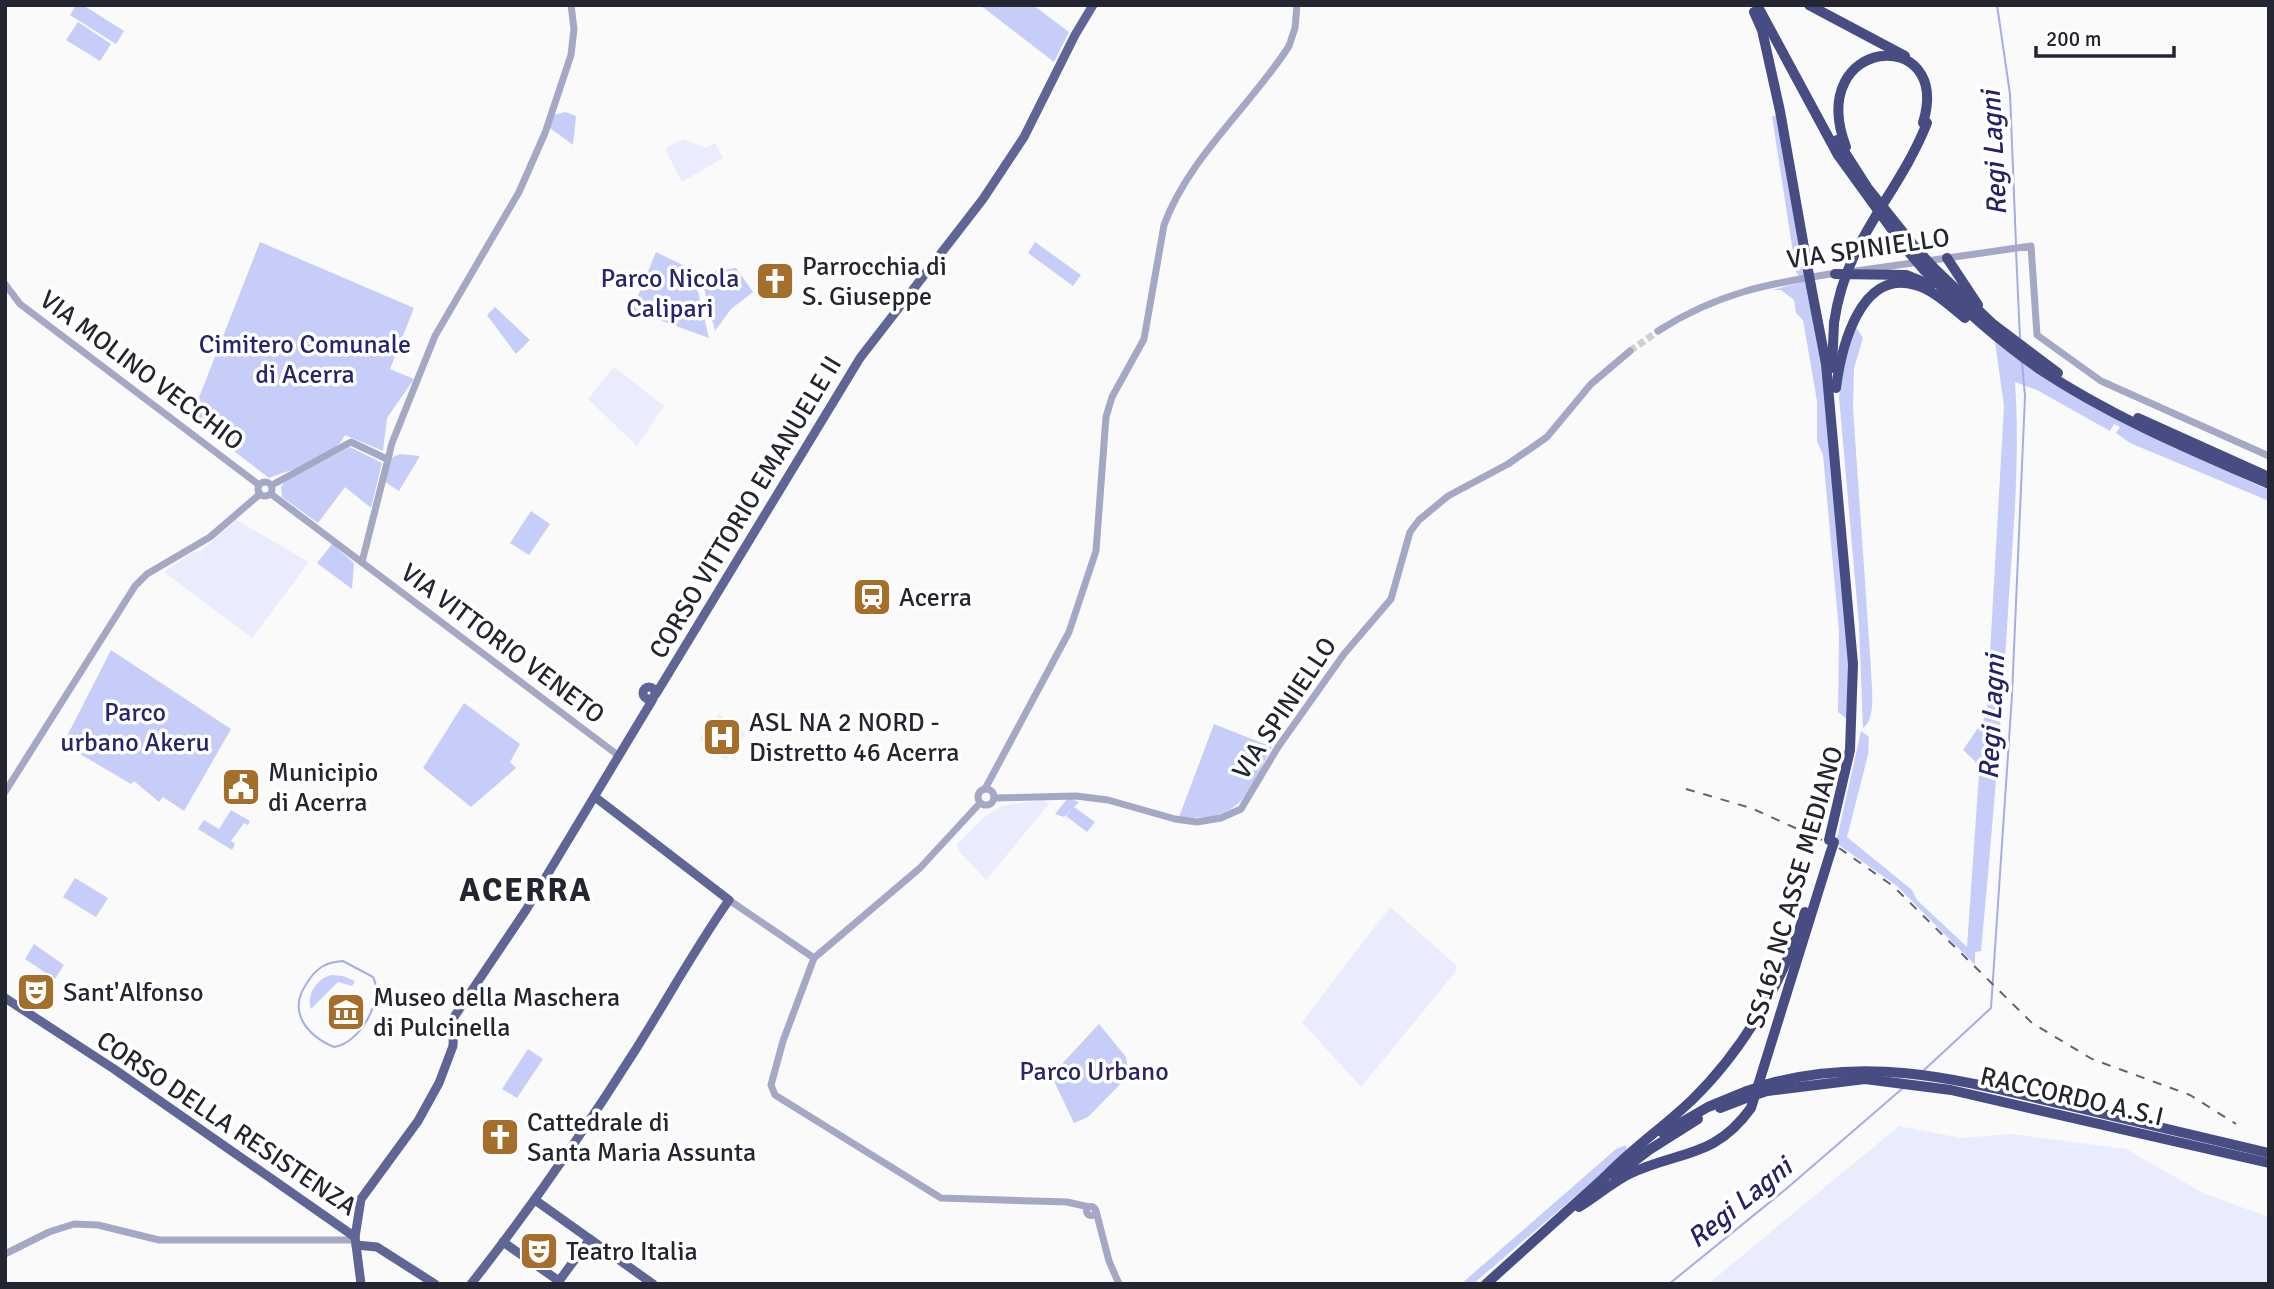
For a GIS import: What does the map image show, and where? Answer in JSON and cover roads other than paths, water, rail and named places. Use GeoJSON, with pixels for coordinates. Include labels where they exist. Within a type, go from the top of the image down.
{"type":"FeatureCollection","features":[{"type":"Feature","properties":{"kind":"highway"},"geometry":{"type":"LineString","coordinates":[[1751,5],[1762,30],[1780,111],[1826,364]]}},
{"type":"Feature","properties":{"kind":"highway"},"geometry":{"type":"LineString","coordinates":[[1757,5],[1838,155],[1862,192],[1960,305],[1996,337]]}},
{"type":"Feature","properties":{"kind":"highway"},"geometry":{"type":"LineString","coordinates":[[1764,5],[1857,174],[1910,248]]}},
{"type":"Feature","properties":{"kind":"highway"},"geometry":{"type":"LineString","coordinates":[[1810,5],[1918,64],[1928,76],[1932,91],[1925,123],[1903,176],[1855,249],[1841,285],[1831,323],[1826,364]]}},
{"type":"Feature","properties":{"kind":"highway"},"geometry":{"type":"LineString","coordinates":[[1857,174],[1842,130],[1841,98],[1846,77],[1861,62],[1871,57],[1900,57],[1923,75],[1929,91],[1925,123]]}},
{"type":"Feature","properties":{"kind":"highway"},"geometry":{"type":"LineString","coordinates":[[1947,258],[1990,322]]}},
{"type":"Feature","properties":{"kind":"highway"},"geometry":{"type":"LineString","coordinates":[[1928,269],[2040,365],[2119,409],[2269,477]]}},
{"type":"Feature","properties":{"kind":"highway"},"geometry":{"type":"LineString","coordinates":[[1835,274],[1914,277],[1960,305]]}},
{"type":"Feature","properties":{"kind":"highway"},"geometry":{"type":"LineString","coordinates":[[1836,388],[1841,357],[1867,299],[1885,285],[1913,284],[1926,289],[2119,417],[2269,484]]}},
{"type":"Feature","properties":{"kind":"highway"},"geometry":{"type":"LineString","coordinates":[[1831,323],[1831,360],[1836,388]]}},
{"type":"Feature","properties":{"kind":"highway","name":"SS162 NC ASSE MEDIANO"},"geometry":{"type":"LineString","coordinates":[[1646,1145],[1695,1097],[1737,1045],[1769,997],[1791,953],[1847,796],[1855,709],[1847,585],[1826,364]]}},
{"type":"Feature","properties":{"kind":"highway","name":"SS162 NC ASSE MEDIANO"},"geometry":{"type":"LineString","coordinates":[[1836,388],[1859,658],[1855,709]]}},
{"type":"Feature","properties":{"kind":"highway","name":"SS162 NC ASSE MEDIANO"},"geometry":{"type":"LineString","coordinates":[[1486,1284],[1604,1178],[1624,1167],[1649,1166],[1693,1153],[1724,1139],[1751,1108],[1827,853]]}},
{"type":"Feature","properties":{"kind":"highway","name":"RACCORDO A.S.I"},"geometry":{"type":"LineString","coordinates":[[1646,1145],[1679,1122],[1746,1095],[1823,1073],[1868,1074],[1953,1085],[2269,1153]]}},
{"type":"Feature","properties":{"kind":"highway","name":"RACCORDO A.S.I"},"geometry":{"type":"LineString","coordinates":[[1953,1085],[2269,1163]]}},
{"type":"Feature","properties":{"kind":"highway"},"geometry":{"type":"LineString","coordinates":[[1624,1167],[1646,1145]]}},
{"type":"Feature","properties":{"kind":"highway","name":"SS162 NC ASSE MEDIANO"},"geometry":{"type":"LineString","coordinates":[[1496,1283],[1624,1167]]}},
{"type":"Feature","properties":{"kind":"highway"},"geometry":{"type":"LineString","coordinates":[[1479,1284],[1533,1239]]}},
{"type":"Feature","properties":{"kind":"main road","name":"CORSO VITTORIO EMANUELE II"},"geometry":{"type":"LineString","coordinates":[[619,756],[643,713],[650,694],[666,677],[860,358],[983,199],[1017,148],[1093,5]]}},
{"type":"Feature","properties":{"kind":"main road"},"geometry":{"type":"LineString","coordinates":[[361,1284],[355,1241],[361,1199],[418,1121],[449,1059],[454,1041],[454,1017],[526,910],[619,756]]}},
{"type":"Feature","properties":{"kind":"main road"},"geometry":{"type":"LineString","coordinates":[[471,1284],[535,1200],[636,1049],[685,964],[729,901],[595,797]]}},
{"type":"Feature","properties":{"kind":"main road","name":"CORSO DELLA RESISTENZA"},"geometry":{"type":"LineString","coordinates":[[5,998],[355,1241],[377,1247],[435,1284]]}},
{"type":"Feature","properties":{"kind":"main road"},"geometry":{"type":"LineString","coordinates":[[535,1200],[653,1284]]}},
{"type":"Feature","properties":{"kind":"main road"},"geometry":{"type":"LineString","coordinates":[[503,1242],[559,1281],[590,1239]]}},
{"type":"Feature","properties":{"kind":"street"},"geometry":{"type":"LineString","coordinates":[[260,494],[259,485],[265,482],[362,562],[387,459],[444,317],[519,192],[545,132],[570,55],[574,29],[571,5]]}},
{"type":"Feature","properties":{"kind":"street","name":"VIA SPINIELLO"},"geometry":{"type":"LineString","coordinates":[[980,803],[978,795],[985,789],[1069,632],[1096,551],[1106,417],[1112,397],[1144,339],[1164,225],[1170,208],[1196,167],[1278,64],[1293,37],[1297,5]]}},
{"type":"Feature","properties":{"kind":"street","name":"VIA SPINIELLO"},"geometry":{"type":"LineString","coordinates":[[1658,331],[1713,300],[1766,285],[2027,246],[2037,335],[2102,381],[2269,456]]}},
{"type":"Feature","properties":{"kind":"street","name":"VIA MOLINO VECCHIO"},"geometry":{"type":"LineString","coordinates":[[5,284],[20,304],[259,485]]}},
{"type":"Feature","properties":{"kind":"street","name":"VIA SPINIELLO"},"geometry":{"type":"LineString","coordinates":[[980,803],[989,805],[994,798],[1034,795],[1087,798],[1197,822],[1222,818],[1241,809],[1278,747],[1343,655],[1391,599],[1410,532],[1419,520],[1448,496],[1524,454],[1547,437],[1591,384],[1630,351]]}},
{"type":"Feature","properties":{"kind":"street"},"geometry":{"type":"LineString","coordinates":[[260,494],[266,497],[272,490],[351,442],[387,459]]}},
{"type":"Feature","properties":{"kind":"street"},"geometry":{"type":"LineString","coordinates":[[5,792],[142,578],[210,537],[260,494]]}},
{"type":"Feature","properties":{"kind":"street","name":"VIA VITTORIO VENETO"},"geometry":{"type":"LineString","coordinates":[[362,562],[619,756]]}},
{"type":"Feature","properties":{"kind":"street"},"geometry":{"type":"LineString","coordinates":[[985,789],[990,790],[994,798]]}},
{"type":"Feature","properties":{"kind":"street","name":"VIA SPINIELLO"},"geometry":{"type":"LineString","coordinates":[[814,958],[920,868],[980,803]]}},
{"type":"Feature","properties":{"kind":"street"},"geometry":{"type":"LineString","coordinates":[[729,901],[814,958],[783,1041],[771,1085],[775,1095],[942,1198],[1067,1202],[1090,1211],[1102,1231],[1109,1261],[1119,1284]]}},
{"type":"Feature","properties":{"kind":"street"},"geometry":{"type":"LineString","coordinates":[[5,1254],[49,1232],[74,1224],[98,1225],[159,1240],[355,1241]]}},
{"type":"Feature","properties":{"kind":"waterway","name":"Regi Lagni"},"geometry":{"type":"LineString","coordinates":[[1997,5],[2010,94],[2016,245]]}},
{"type":"Feature","properties":{"kind":"waterway","name":"Regi Lagni"},"geometry":{"type":"LineString","coordinates":[[2016,250],[2020,339]]}},
{"type":"Feature","properties":{"kind":"waterway","name":"Regi Lagni"},"geometry":{"type":"LineString","coordinates":[[1923,1071],[1991,1008],[2012,695],[2025,396],[2022,362]]}},
{"type":"Feature","properties":{"kind":"waterway"},"geometry":{"type":"LineString","coordinates":[[343,961],[373,977],[375,997],[373,1008],[360,1030],[343,1044],[334,1047],[308,1029],[302,1021],[299,1003],[301,993],[314,973],[327,964],[343,961]]}},
{"type":"Feature","properties":{"kind":"waterway","name":"Regi Lagni"},"geometry":{"type":"LineString","coordinates":[[1669,1284],[1786,1189],[1903,1088]]}},
{"type":"Feature","properties":{"kind":"tunnel"},"geometry":{"type":"LineString","coordinates":[[1630,351],[1658,331]]}},
{"type":"Feature","properties":{"kind":"railway"},"geometry":{"type":"LineString","coordinates":[[1686,789],[1751,808],[1822,840]]}},
{"type":"Feature","properties":{"kind":"railway"},"geometry":{"type":"LineString","coordinates":[[1839,848],[1893,886],[2032,1023],[2092,1059],[2190,1095],[2236,1124]]}},
{"type":"Feature","properties":{"kind":"place","name":"Parrocchia di S. Giuseppe"},"geometry":{"type":"Point","coordinates":[775,281]}},
{"type":"Feature","properties":{"kind":"place","name":"Acerra"},"geometry":{"type":"Point","coordinates":[872,597]}},
{"type":"Feature","properties":{"kind":"place","name":"ASL NA 2 NORD - Distretto 46 Acerra"},"geometry":{"type":"Point","coordinates":[722,737]}},
{"type":"Feature","properties":{"kind":"place","name":"Municipio di Acerra"},"geometry":{"type":"Point","coordinates":[241,787]}},
{"type":"Feature","properties":{"kind":"place","name":"Sant'Alfonso"},"geometry":{"type":"Point","coordinates":[36,992]}},
{"type":"Feature","properties":{"kind":"place","name":"Museo della Maschera di Pulcinella"},"geometry":{"type":"Point","coordinates":[346,1012]}},
{"type":"Feature","properties":{"kind":"place","name":"Cattedrale di Santa Maria Assunta"},"geometry":{"type":"Point","coordinates":[500,1137]}},
{"type":"Feature","properties":{"kind":"place","name":"Teatro Italia"},"geometry":{"type":"Point","coordinates":[539,1251]}},
{"type":"Feature","properties":{"kind":"district","name":"ACERRA"},"geometry":{"type":"Point","coordinates":[526,889]}},
{"type":"Feature","properties":{"kind":"park label","name":"Parco Nicola Calipari"},"geometry":{"type":"Point","coordinates":[670,293]}},
{"type":"Feature","properties":{"kind":"park label","name":"Cimitero Comunale di Acerra"},"geometry":{"type":"Point","coordinates":[305,359]}},
{"type":"Feature","properties":{"kind":"park label","name":"Parco urbano Akeru"},"geometry":{"type":"Point","coordinates":[135,727]}},
{"type":"Feature","properties":{"kind":"park label","name":"Parco Urbano"},"geometry":{"type":"Point","coordinates":[1094,1071]}}]}
